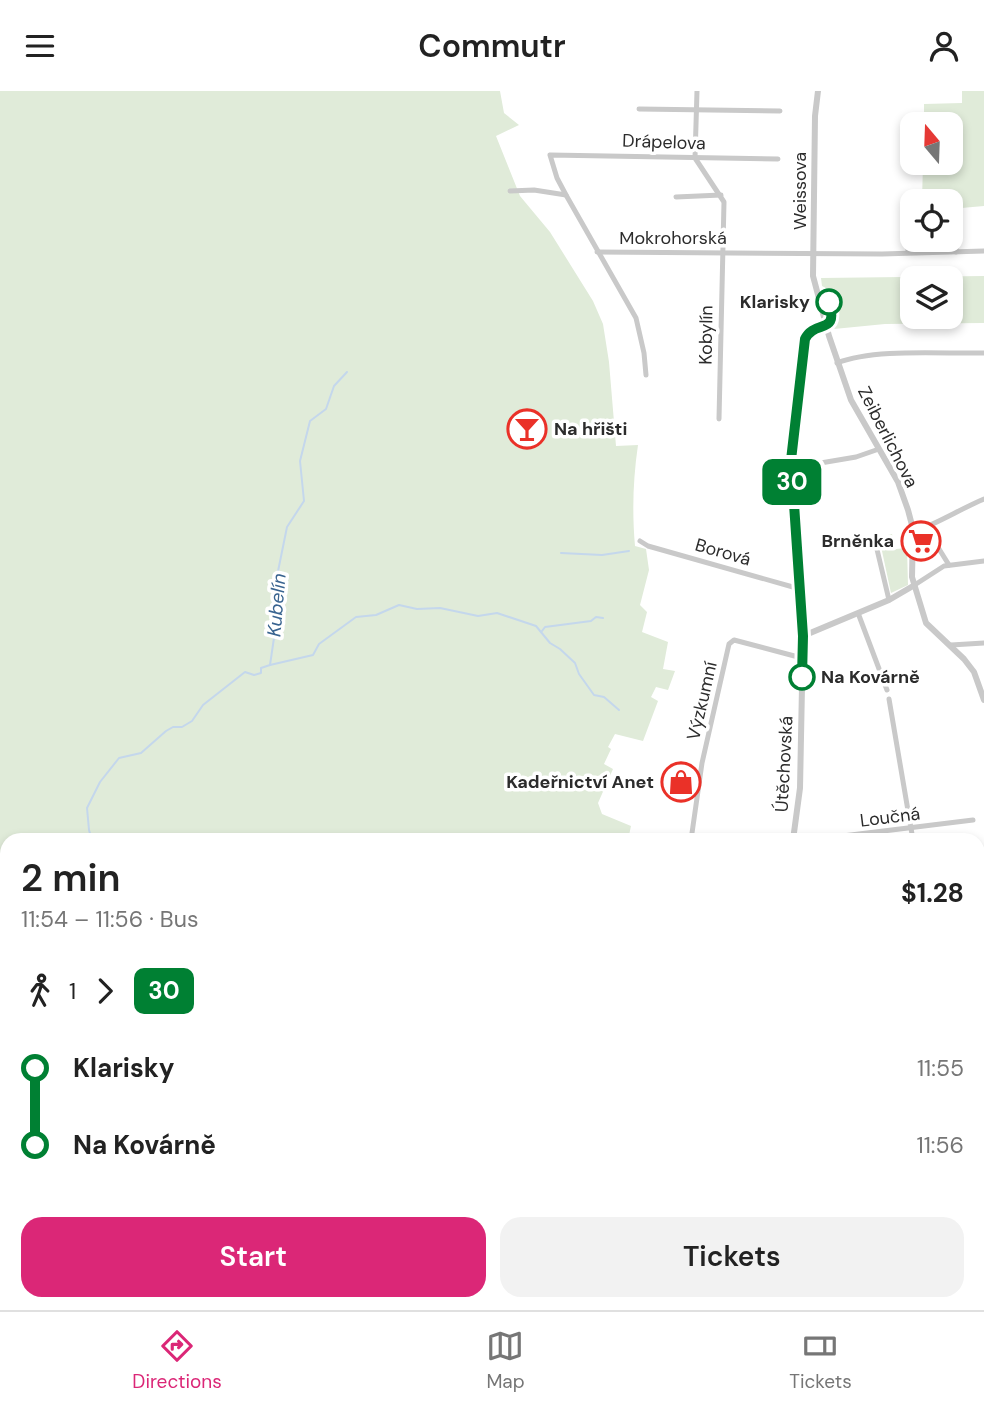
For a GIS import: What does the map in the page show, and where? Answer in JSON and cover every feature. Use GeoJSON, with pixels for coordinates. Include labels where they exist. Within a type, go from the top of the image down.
{"type":"FeatureCollection","features":[{"type":"Feature","properties":{"kind":"street"},"geometry":{"type":"LineString","coordinates":[[697,91],[695,158],[721,195]]}},
{"type":"Feature","properties":{"kind":"street","name":"Weissova"},"geometry":{"type":"LineString","coordinates":[[817,292],[813,276],[815,116],[818,91]]}},
{"type":"Feature","properties":{"kind":"street"},"geometry":{"type":"LineString","coordinates":[[639,109],[780,111]]}},
{"type":"Feature","properties":{"kind":"street","name":"Mokrohorská"},"geometry":{"type":"LineString","coordinates":[[550,155],[565,195],[597,252],[908,252]]}},
{"type":"Feature","properties":{"kind":"street","name":"Drápelova"},"geometry":{"type":"LineString","coordinates":[[550,155],[778,159]]}},
{"type":"Feature","properties":{"kind":"street"},"geometry":{"type":"LineString","coordinates":[[510,191],[534,190],[565,195]]}},
{"type":"Feature","properties":{"kind":"street"},"geometry":{"type":"LineString","coordinates":[[676,197],[721,195]]}},
{"type":"Feature","properties":{"kind":"street","name":"Kobylín"},"geometry":{"type":"LineString","coordinates":[[719,419],[724,242],[724,202],[721,195]]}},
{"type":"Feature","properties":{"kind":"street","name":"Mokrohorská"},"geometry":{"type":"LineString","coordinates":[[963,252],[984,251]]}},
{"type":"Feature","properties":{"kind":"street"},"geometry":{"type":"LineString","coordinates":[[597,252],[636,318],[646,375]]}},
{"type":"Feature","properties":{"kind":"street","name":"Zeiberlichova"},"geometry":{"type":"LineString","coordinates":[[817,292],[837,363],[851,400],[898,482],[913,532],[911,569],[926,623],[941,639],[951,645],[974,672],[984,700]]}},
{"type":"Feature","properties":{"kind":"street","name":"Útěchovská"},"geometry":{"type":"LineString","coordinates":[[794,833],[800,788],[803,636],[791,468],[805,339],[810,332],[826,326]]}},
{"type":"Feature","properties":{"kind":"street"},"geometry":{"type":"LineString","coordinates":[[837,363],[864,357],[900,354],[984,353]]}},
{"type":"Feature","properties":{"kind":"street"},"geometry":{"type":"LineString","coordinates":[[791,468],[856,457],[879,449]]}},
{"type":"Feature","properties":{"kind":"street"},"geometry":{"type":"LineString","coordinates":[[913,532],[984,499]]}},
{"type":"Feature","properties":{"kind":"street"},"geometry":{"type":"LineString","coordinates":[[926,528],[949,565]]}},
{"type":"Feature","properties":{"kind":"street","name":"Borová"},"geometry":{"type":"LineString","coordinates":[[640,541],[648,546],[800,589]]}},
{"type":"Feature","properties":{"kind":"street"},"geometry":{"type":"LineString","coordinates":[[875,541],[889,600]]}},
{"type":"Feature","properties":{"kind":"street"},"geometry":{"type":"LineString","coordinates":[[803,636],[889,600],[949,565],[983,562]]}},
{"type":"Feature","properties":{"kind":"street"},"geometry":{"type":"LineString","coordinates":[[858,613],[887,690]]}},
{"type":"Feature","properties":{"kind":"street","name":"Výzkumní"},"geometry":{"type":"LineString","coordinates":[[692,833],[702,763],[729,644],[734,640],[802,657]]}},
{"type":"Feature","properties":{"kind":"street"},"geometry":{"type":"LineString","coordinates":[[951,645],[984,643]]}},
{"type":"Feature","properties":{"kind":"street"},"geometry":{"type":"LineString","coordinates":[[890,699],[913,833]]}},
{"type":"Feature","properties":{"kind":"street","name":"Loučná"},"geometry":{"type":"LineString","coordinates":[[875,833],[973,820]]}},
{"type":"Feature","properties":{"kind":"green space"},"geometry":{"type":"Polygon","coordinates":[[[0,91],[500,91],[504,113],[519,125],[496,136],[520,196],[550,232],[593,301],[603,324],[616,446],[638,445],[634,495],[635,546],[646,549],[649,570],[640,605],[647,612],[642,632],[668,642],[663,669],[675,671],[668,690],[656,687],[651,697],[658,701],[643,741],[615,734],[608,747],[611,749],[604,764],[613,769],[598,803],[602,814],[631,826],[630,833],[0,833],[0,91]]]}},
{"type":"Feature","properties":{"kind":"green space"},"geometry":{"type":"Polygon","coordinates":[[[962,91],[984,91],[984,206],[963,208],[963,189],[922,189],[923,175],[963,175],[963,112],[924,112],[924,104],[962,103],[962,91]]]}},
{"type":"Feature","properties":{"kind":"green space"},"geometry":{"type":"Polygon","coordinates":[[[963,276],[984,276],[984,323],[963,323],[963,276]]]}},
{"type":"Feature","properties":{"kind":"green space"},"geometry":{"type":"Polygon","coordinates":[[[900,277],[900,324],[834,329],[834,298],[822,286],[821,278],[900,277]]]}},
{"type":"Feature","properties":{"kind":"green space"},"geometry":{"type":"Polygon","coordinates":[[[892,534],[896,549],[907,548],[908,585],[891,593],[879,537],[892,534]]]}},
{"type":"Feature","properties":{"kind":"waterway","name":"Kubelín"},"geometry":{"type":"LineString","coordinates":[[90,833],[87,808],[100,782],[119,758],[141,753],[166,731],[192,721],[203,705],[245,672],[254,675],[261,673],[261,668],[270,665],[279,604],[275,586],[287,527],[304,501],[300,461],[310,421],[326,409],[334,386],[347,372]]}},
{"type":"Feature","properties":{"kind":"waterway"},"geometry":{"type":"LineString","coordinates":[[561,553],[602,555],[629,551]]}},
{"type":"Feature","properties":{"kind":"waterway"},"geometry":{"type":"LineString","coordinates":[[270,665],[313,655],[319,644],[356,617],[376,615],[399,605],[417,609],[440,608],[478,616],[497,613],[536,626],[550,643],[575,663],[579,674],[594,695],[604,697],[619,710]]}},
{"type":"Feature","properties":{"kind":"waterway"},"geometry":{"type":"LineString","coordinates":[[542,631],[545,627],[603,618]]}},
{"type":"Feature","properties":{"kind":"bus line","name":"30"},"geometry":{"type":"LineString","coordinates":[[802,677],[803,636],[791,460],[805,339],[810,332],[826,326],[831,321],[829,302]]}},
{"type":"Feature","properties":{"kind":"place","name":"Klarisky"},"geometry":{"type":"Point","coordinates":[829,302]}},
{"type":"Feature","properties":{"kind":"place","name":"Na hřišti"},"geometry":{"type":"Point","coordinates":[527,429]}},
{"type":"Feature","properties":{"kind":"place","name":"Brněnka"},"geometry":{"type":"Point","coordinates":[921,541]}},
{"type":"Feature","properties":{"kind":"place","name":"Na Kovárně"},"geometry":{"type":"Point","coordinates":[802,677]}},
{"type":"Feature","properties":{"kind":"place","name":"Kadeřnictví Anet"},"geometry":{"type":"Point","coordinates":[681,782]}}]}
